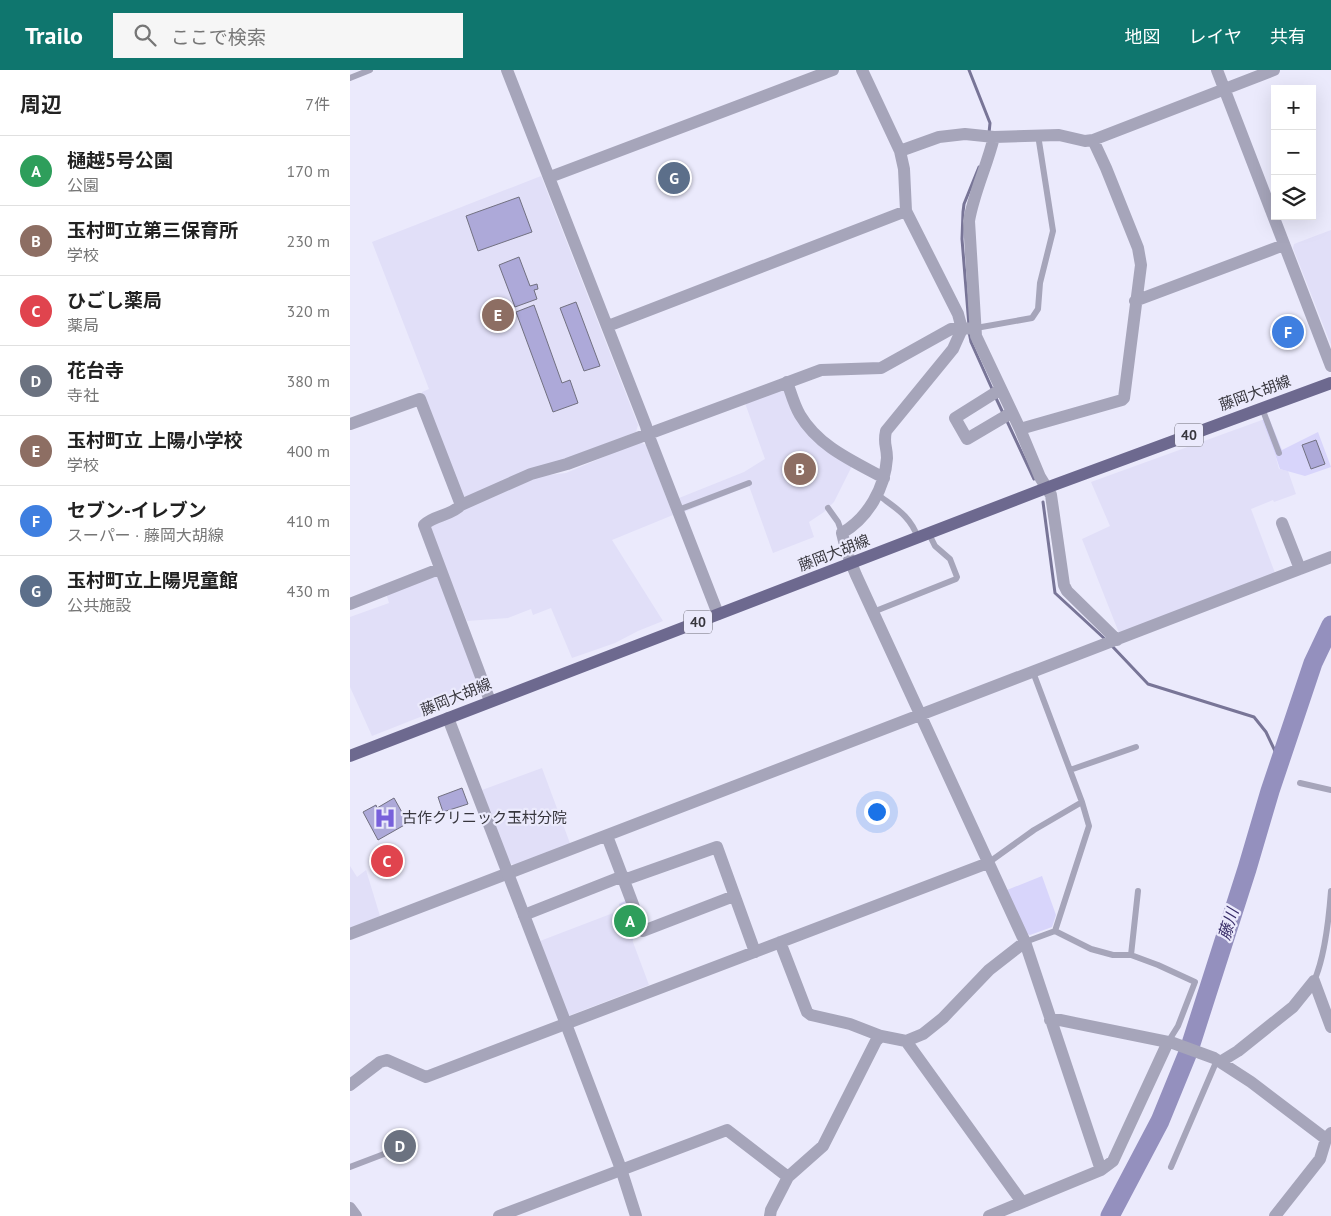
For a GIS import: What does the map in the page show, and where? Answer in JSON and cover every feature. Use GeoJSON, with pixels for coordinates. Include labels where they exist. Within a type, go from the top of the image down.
{"type":"FeatureCollection","features":[{"type":"Feature","properties":{"kind":"main road","name":"藤岡大胡線"},"geometry":{"type":"LineString","coordinates":[[350,756],[1047,488],[1331,383]]}},
{"type":"Feature","properties":{"kind":"street"},"geometry":{"type":"LineString","coordinates":[[508,70],[718,614]]}},
{"type":"Feature","properties":{"kind":"street"},"geometry":{"type":"LineString","coordinates":[[550,177],[833,70]]}},
{"type":"Feature","properties":{"kind":"street"},"geometry":{"type":"LineString","coordinates":[[862,70],[900,151],[904,169],[906,211],[958,314],[976,336],[1007,415],[1020,429],[1040,477],[1052,499],[1064,585],[1067,591],[1111,642]]}},
{"type":"Feature","properties":{"kind":"street"},"geometry":{"type":"LineString","coordinates":[[1218,70],[1331,366]]}},
{"type":"Feature","properties":{"kind":"street"},"geometry":{"type":"LineString","coordinates":[[900,151],[940,137],[965,134],[990,136],[1059,135],[1085,141],[1093,140],[1274,70]]}},
{"type":"Feature","properties":{"kind":"street"},"geometry":{"type":"LineString","coordinates":[[990,136],[986,169],[972,206],[969,221],[969,328],[886,431],[884,441],[887,455],[884,478],[868,511],[842,534],[851,563],[1025,942],[1101,1170]]}},
{"type":"Feature","properties":{"kind":"street"},"geometry":{"type":"LineString","coordinates":[[1020,429],[1124,398],[1141,265],[1138,248],[1093,140]]}},
{"type":"Feature","properties":{"kind":"street"},"geometry":{"type":"LineString","coordinates":[[608,326],[906,211]]}},
{"type":"Feature","properties":{"kind":"street"},"geometry":{"type":"LineString","coordinates":[[1135,301],[1284,245]]}},
{"type":"Feature","properties":{"kind":"street"},"geometry":{"type":"LineString","coordinates":[[490,701],[439,569],[424,525],[428,521],[456,511],[461,505],[531,474],[567,464],[787,382],[821,370],[881,368],[950,329],[969,328]]}},
{"type":"Feature","properties":{"kind":"street"},"geometry":{"type":"LineString","coordinates":[[787,382],[799,414],[809,428],[825,444],[884,478]]}},
{"type":"Feature","properties":{"kind":"street"},"geometry":{"type":"LineString","coordinates":[[997,393],[955,418],[967,439],[1007,415]]}},
{"type":"Feature","properties":{"kind":"street"},"geometry":{"type":"LineString","coordinates":[[350,424],[420,399],[461,505]]}},
{"type":"Feature","properties":{"kind":"street"},"geometry":{"type":"LineString","coordinates":[[1282,523],[1300,569]]}},
{"type":"Feature","properties":{"kind":"street"},"geometry":{"type":"LineString","coordinates":[[350,934],[1331,557]]}},
{"type":"Feature","properties":{"kind":"street"},"geometry":{"type":"LineString","coordinates":[[350,604],[439,569]]}},
{"type":"Feature","properties":{"kind":"street"},"geometry":{"type":"LineString","coordinates":[[448,718],[621,1169],[636,1216]]}},
{"type":"Feature","properties":{"kind":"street"},"geometry":{"type":"LineString","coordinates":[[606,836],[643,931],[734,896]]}},
{"type":"Feature","properties":{"kind":"street"},"geometry":{"type":"LineString","coordinates":[[524,915],[623,878],[717,847],[755,952]]}},
{"type":"Feature","properties":{"kind":"street"},"geometry":{"type":"LineString","coordinates":[[350,1085],[380,1062],[387,1060],[426,1076],[988,862]]}},
{"type":"Feature","properties":{"kind":"street"},"geometry":{"type":"LineString","coordinates":[[780,942],[807,1012],[811,1015],[850,1024],[881,1036],[906,1041],[923,1034],[943,1018],[989,970],[1025,942]]}},
{"type":"Feature","properties":{"kind":"street"},"geometry":{"type":"LineString","coordinates":[[1314,981],[1331,1027]]}},
{"type":"Feature","properties":{"kind":"street"},"geometry":{"type":"LineString","coordinates":[[1217,1060],[1238,1052],[1293,1007],[1314,981]]}},
{"type":"Feature","properties":{"kind":"street"},"geometry":{"type":"LineString","coordinates":[[1050,1020],[1060,1020],[1170,1043],[1217,1060],[1328,1136],[1320,1159],[1275,1216]]}},
{"type":"Feature","properties":{"kind":"street"},"geometry":{"type":"LineString","coordinates":[[770,1216],[771,1210],[788,1177],[823,1146],[876,1041],[881,1036]]}},
{"type":"Feature","properties":{"kind":"street"},"geometry":{"type":"LineString","coordinates":[[906,1041],[1022,1202]]}},
{"type":"Feature","properties":{"kind":"street"},"geometry":{"type":"LineString","coordinates":[[989,1216],[1101,1170],[1113,1162],[1170,1043]]}},
{"type":"Feature","properties":{"kind":"street"},"geometry":{"type":"LineString","coordinates":[[498,1216],[727,1130],[788,1177]]}},
{"type":"Feature","properties":{"kind":"street"},"geometry":{"type":"LineString","coordinates":[[350,1208],[356,1216]]}},
{"type":"Feature","properties":{"kind":"lane"},"geometry":{"type":"LineString","coordinates":[[350,78],[370,70]]}},
{"type":"Feature","properties":{"kind":"lane"},"geometry":{"type":"LineString","coordinates":[[969,328],[1032,318],[1038,309],[1040,282],[1053,231],[1038,136]]}},
{"type":"Feature","properties":{"kind":"lane"},"geometry":{"type":"LineString","coordinates":[[1262,408],[1279,453]]}},
{"type":"Feature","properties":{"kind":"lane"},"geometry":{"type":"LineString","coordinates":[[678,510],[749,482]]}},
{"type":"Feature","properties":{"kind":"lane"},"geometry":{"type":"LineString","coordinates":[[873,612],[956,579],[957,576],[950,559],[923,536],[907,517],[877,494]]}},
{"type":"Feature","properties":{"kind":"lane"},"geometry":{"type":"LineString","coordinates":[[828,508],[838,522],[842,534]]}},
{"type":"Feature","properties":{"kind":"lane"},"geometry":{"type":"LineString","coordinates":[[1034,672],[1089,826],[1055,931]]}},
{"type":"Feature","properties":{"kind":"lane"},"geometry":{"type":"LineString","coordinates":[[1070,770],[1136,747]]}},
{"type":"Feature","properties":{"kind":"lane"},"geometry":{"type":"LineString","coordinates":[[1300,783],[1331,790]]}},
{"type":"Feature","properties":{"kind":"lane"},"geometry":{"type":"LineString","coordinates":[[988,862],[1034,830],[1082,802]]}},
{"type":"Feature","properties":{"kind":"lane"},"geometry":{"type":"LineString","coordinates":[[1131,955],[1138,891]]}},
{"type":"Feature","properties":{"kind":"lane"},"geometry":{"type":"LineString","coordinates":[[1314,981],[1318,974],[1331,891]]}},
{"type":"Feature","properties":{"kind":"lane"},"geometry":{"type":"LineString","coordinates":[[1025,942],[1055,931],[1091,949],[1113,955],[1131,955],[1158,964],[1195,982],[1170,1043]]}},
{"type":"Feature","properties":{"kind":"lane"},"geometry":{"type":"LineString","coordinates":[[1171,1167],[1217,1060]]}},
{"type":"Feature","properties":{"kind":"lane"},"geometry":{"type":"LineString","coordinates":[[350,1168],[384,1154]]}},
{"type":"Feature","properties":{"kind":"shaded area"},"geometry":{"type":"Polygon","coordinates":[[[541,176],[638,425],[636,432],[465,497],[461,495],[422,392],[429,389],[372,242],[541,176]]]}},
{"type":"Feature","properties":{"kind":"shaded area"},"geometry":{"type":"Polygon","coordinates":[[[1331,230],[1331,345],[1293,248],[1294,244],[1331,230]]]}},
{"type":"Feature","properties":{"kind":"shaded area"},"geometry":{"type":"Polygon","coordinates":[[[783,389],[798,418],[852,466],[834,502],[824,512],[809,522],[814,537],[773,553],[749,486],[684,512],[679,498],[744,472],[765,459],[745,403],[783,389]]]}},
{"type":"Feature","properties":{"kind":"shaded area"},"geometry":{"type":"Polygon","coordinates":[[[1269,418],[1282,450],[1318,432],[1331,467],[1305,476],[1280,469],[1262,420],[1269,418]]]}},
{"type":"Feature","properties":{"kind":"shaded area"},"geometry":{"type":"Polygon","coordinates":[[[1262,420],[1279,469],[1288,471],[1296,494],[1274,502],[1273,500],[1251,509],[1275,573],[1119,633],[1082,539],[1110,526],[1091,482],[1262,420]]]}},
{"type":"Feature","properties":{"kind":"shaded area"},"geometry":{"type":"Polygon","coordinates":[[[639,442],[646,445],[673,515],[612,540],[663,621],[615,643],[572,658],[551,608],[533,615],[531,609],[508,618],[467,621],[429,525],[540,476],[566,473],[639,442]]]}},
{"type":"Feature","properties":{"kind":"shaded area"},"geometry":{"type":"Polygon","coordinates":[[[437,573],[481,693],[372,736],[350,687],[350,617],[389,603],[386,593],[437,573]]]}},
{"type":"Feature","properties":{"kind":"shaded area"},"geometry":{"type":"Polygon","coordinates":[[[542,768],[571,846],[519,867],[509,863],[482,790],[542,768]]]}},
{"type":"Feature","properties":{"kind":"shaded area"},"geometry":{"type":"Polygon","coordinates":[[[350,866],[357,877],[366,870],[380,916],[350,928],[350,866]]]}},
{"type":"Feature","properties":{"kind":"shaded area"},"geometry":{"type":"Polygon","coordinates":[[[1042,876],[1056,915],[1052,927],[1030,935],[1026,934],[1007,890],[1042,876]]]}},
{"type":"Feature","properties":{"kind":"shaded area"},"geometry":{"type":"Polygon","coordinates":[[[627,900],[639,931],[632,941],[619,904],[627,900]]]}},
{"type":"Feature","properties":{"kind":"shaded area"},"geometry":{"type":"Polygon","coordinates":[[[621,910],[649,985],[568,1016],[540,941],[621,910]]]}},
{"type":"Feature","properties":{"kind":"building"},"geometry":{"type":"Polygon","coordinates":[[[519,197],[532,232],[478,251],[466,216],[519,197]]]}},
{"type":"Feature","properties":{"kind":"building"},"geometry":{"type":"Polygon","coordinates":[[[519,257],[530,286],[537,284],[538,289],[534,290],[537,299],[515,307],[499,265],[519,257]]]}},
{"type":"Feature","properties":{"kind":"building"},"geometry":{"type":"Polygon","coordinates":[[[576,302],[600,366],[584,371],[560,308],[576,302]]]}},
{"type":"Feature","properties":{"kind":"building"},"geometry":{"type":"Polygon","coordinates":[[[534,305],[562,383],[570,380],[578,403],[553,412],[516,312],[534,305]]]}},
{"type":"Feature","properties":{"kind":"building"},"geometry":{"type":"Polygon","coordinates":[[[1299,320],[1304,334],[1276,344],[1271,330],[1299,320]]]}},
{"type":"Feature","properties":{"kind":"building"},"geometry":{"type":"Polygon","coordinates":[[[1316,440],[1325,464],[1311,469],[1302,445],[1316,440]]]}},
{"type":"Feature","properties":{"kind":"building"},"geometry":{"type":"Polygon","coordinates":[[[462,788],[468,804],[443,812],[438,797],[462,788]]]}},
{"type":"Feature","properties":{"kind":"building","name":"古作クリニック玉村分院"},"geometry":{"type":"Polygon","coordinates":[[[394,798],[408,823],[378,840],[363,812],[376,805],[377,808],[394,798]]]}},
{"type":"Feature","properties":{"kind":"waterway"},"geometry":{"type":"LineString","coordinates":[[969,70],[990,123],[989,133]]}},
{"type":"Feature","properties":{"kind":"waterway"},"geometry":{"type":"LineString","coordinates":[[969,326],[962,239],[963,212],[964,204],[979,167]]}},
{"type":"Feature","properties":{"kind":"waterway"},"geometry":{"type":"LineString","coordinates":[[969,332],[971,342],[993,391]]}},
{"type":"Feature","properties":{"kind":"waterway"},"geometry":{"type":"LineString","coordinates":[[995,396],[1003,413]]}},
{"type":"Feature","properties":{"kind":"waterway"},"geometry":{"type":"LineString","coordinates":[[1006,419],[1034,479]]}},
{"type":"Feature","properties":{"kind":"waterway"},"geometry":{"type":"LineString","coordinates":[[1043,502],[1055,593],[1106,640]]}},
{"type":"Feature","properties":{"kind":"waterway","name":"藤川"},"geometry":{"type":"LineString","coordinates":[[1110,1216],[1160,1121],[1189,1050],[1270,791],[1313,663],[1331,625]]}},
{"type":"Feature","properties":{"kind":"waterway"},"geometry":{"type":"LineString","coordinates":[[1112,646],[1148,684],[1254,717],[1266,732],[1275,751],[1277,769]]}},
{"type":"Feature","properties":{"kind":"place","name":"玉村町立上陽児童館"},"geometry":{"type":"Point","coordinates":[674,178]}},
{"type":"Feature","properties":{"kind":"place","name":"玉村町立 上陽小学校"},"geometry":{"type":"Point","coordinates":[498,315]}},
{"type":"Feature","properties":{"kind":"place","name":"セブン-イレブン"},"geometry":{"type":"Point","coordinates":[1288,332]}},
{"type":"Feature","properties":{"kind":"place","name":"玉村町立第三保育所"},"geometry":{"type":"Point","coordinates":[800,469]}},
{"type":"Feature","properties":{"kind":"place","name":"古作クリニック玉村分院"},"geometry":{"type":"Point","coordinates":[385,818]}},
{"type":"Feature","properties":{"kind":"place","name":"ひごし薬局"},"geometry":{"type":"Point","coordinates":[387,861]}},
{"type":"Feature","properties":{"kind":"place","name":"樋越5号公園"},"geometry":{"type":"Point","coordinates":[630,921]}},
{"type":"Feature","properties":{"kind":"place","name":"花台寺"},"geometry":{"type":"Point","coordinates":[400,1146]}}]}
